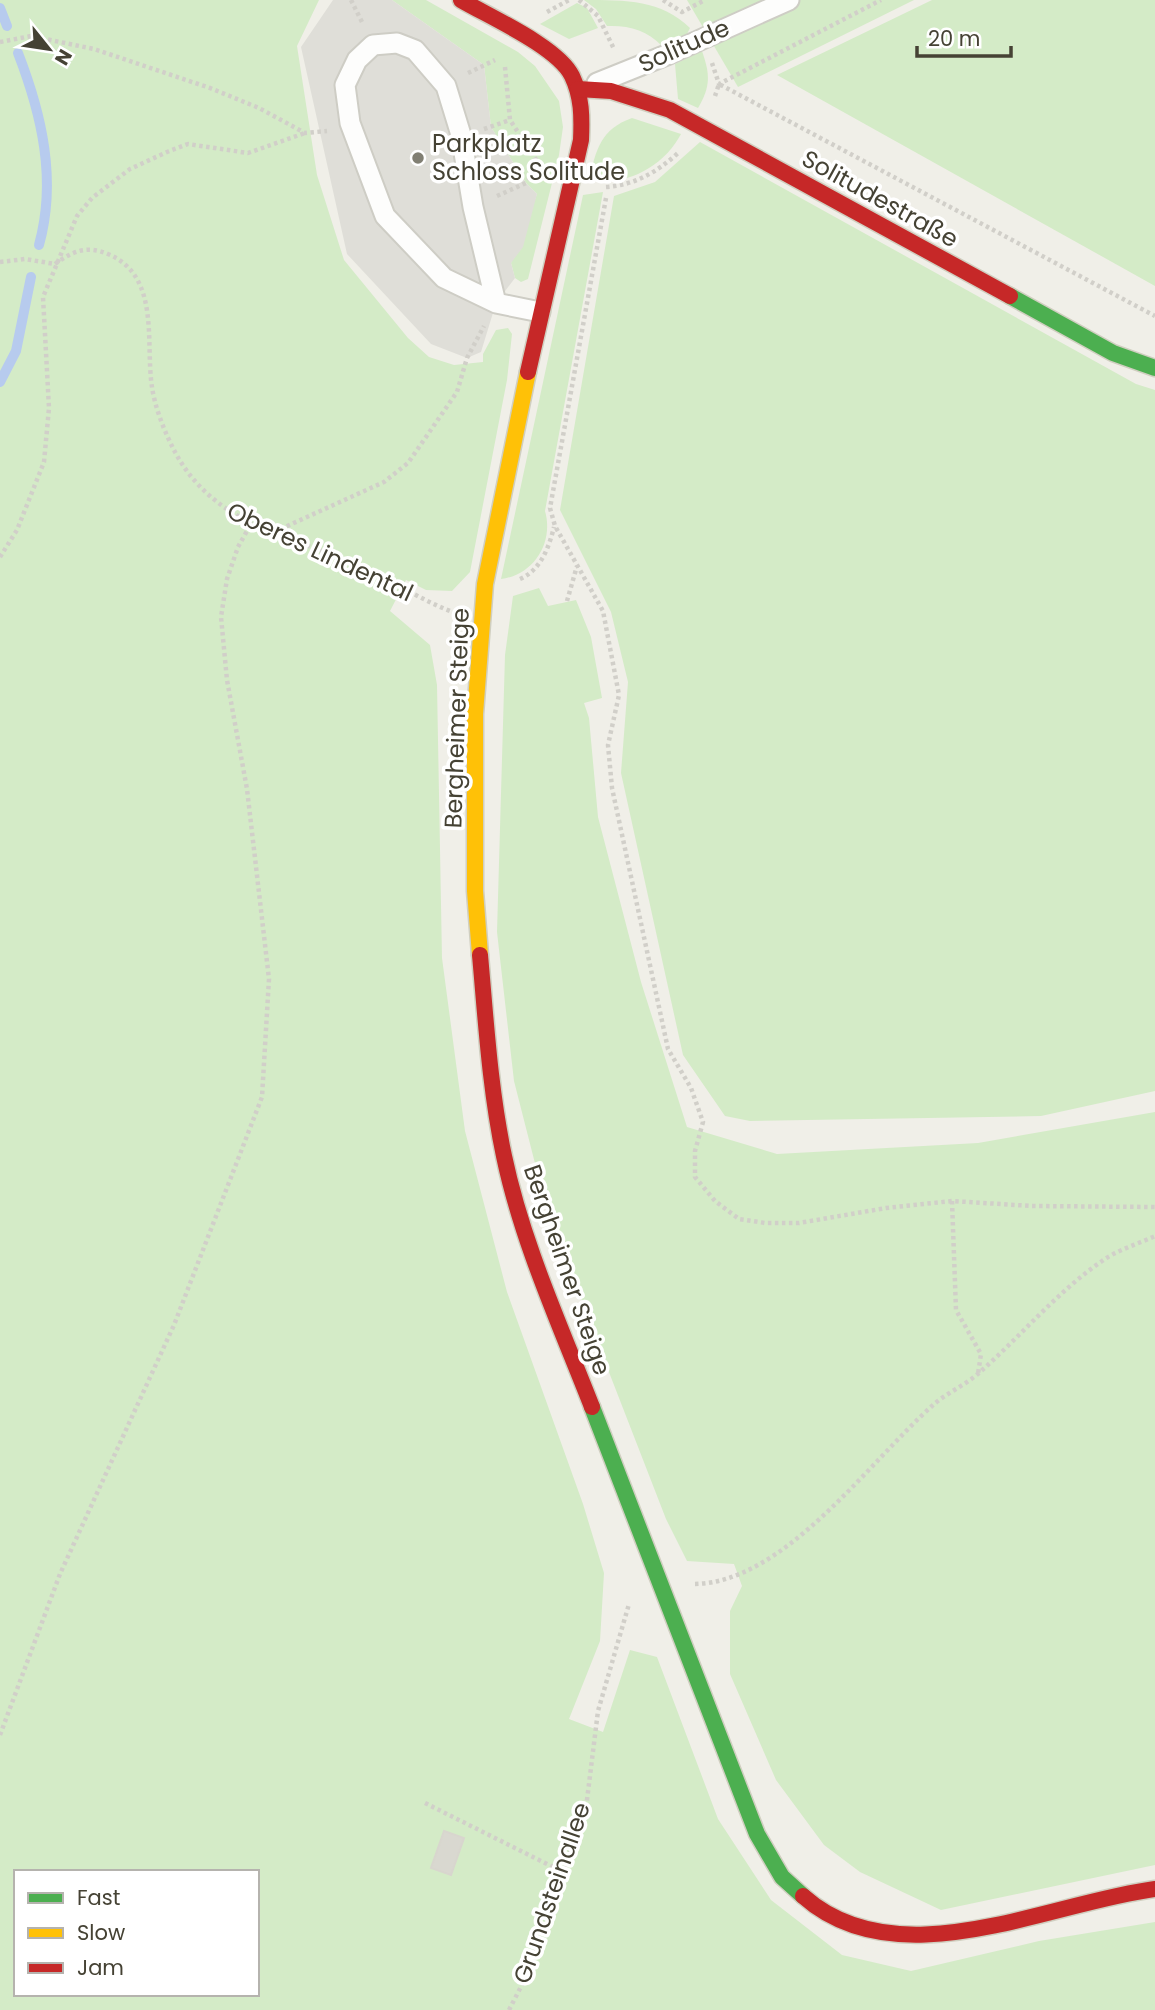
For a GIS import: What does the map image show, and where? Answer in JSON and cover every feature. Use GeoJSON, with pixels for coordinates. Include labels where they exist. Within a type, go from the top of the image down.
{"type":"FeatureCollection","features":[{"type":"Feature","properties":{"kind":"street"},"geometry":{"type":"LineString","coordinates":[[461,0],[551,52],[571,74],[578,89]]}},
{"type":"Feature","properties":{"kind":"street","name":"Bergheimer Steige"},"geometry":{"type":"LineString","coordinates":[[578,89],[582,108],[581,140],[540,312],[485,584],[474,761],[475,891],[490,1078],[502,1144],[530,1246],[657,1585],[757,1834],[782,1877],[811,1903],[844,1922],[881,1932],[922,1935],[972,1930],[1116,1894],[1155,1889]]}},
{"type":"Feature","properties":{"kind":"street","name":"Solitudestraße"},"geometry":{"type":"LineString","coordinates":[[578,89],[611,91],[670,110],[1114,353],[1155,369]]}},
{"type":"Feature","properties":{"kind":"lane","name":"Solitude"},"geometry":{"type":"LineString","coordinates":[[578,89],[626,72],[789,0]]}},
{"type":"Feature","properties":{"kind":"lane"},"geometry":{"type":"LineString","coordinates":[[496,303],[473,206],[461,135],[446,86],[415,50],[397,43],[373,45],[357,60],[345,85],[350,123],[385,216],[444,278],[496,303],[540,312]]}},
{"type":"Feature","properties":{"kind":"path"},"geometry":{"type":"LineString","coordinates":[[546,12],[569,0]]}},
{"type":"Feature","properties":{"kind":"path"},"geometry":{"type":"LineString","coordinates":[[579,0],[598,16],[626,72]]}},
{"type":"Feature","properties":{"kind":"path"},"geometry":{"type":"LineString","coordinates":[[663,0],[682,12],[704,37],[719,84],[1155,316]]}},
{"type":"Feature","properties":{"kind":"path"},"geometry":{"type":"LineString","coordinates":[[682,12],[705,0]]}},
{"type":"Feature","properties":{"kind":"path"},"geometry":{"type":"LineString","coordinates":[[719,84],[881,0]]}},
{"type":"Feature","properties":{"kind":"path"},"geometry":{"type":"LineString","coordinates":[[0,41],[31,36],[94,49],[210,88],[259,108],[305,133],[248,153],[188,144],[131,169],[92,198],[77,216],[43,297],[49,408],[44,462],[18,530],[0,557]]}},
{"type":"Feature","properties":{"kind":"path"},"geometry":{"type":"LineString","coordinates":[[505,55],[509,120],[540,165]]}},
{"type":"Feature","properties":{"kind":"path"},"geometry":{"type":"LineString","coordinates":[[608,187],[550,508],[555,526],[603,611],[619,695],[608,745],[612,788],[667,1049],[691,1088],[703,1122],[695,1151],[695,1177],[715,1202],[739,1219],[765,1223],[799,1223],[886,1208],[952,1201],[1032,1206],[1155,1207]]}},
{"type":"Feature","properties":{"kind":"path","name":"Oberes Lindental"},"geometry":{"type":"LineString","coordinates":[[55,264],[70,252],[94,248],[118,258],[134,275],[147,310],[152,387],[174,451],[196,486],[219,506],[273,532],[364,568],[430,603],[481,623]]}},
{"type":"Feature","properties":{"kind":"path"},"geometry":{"type":"LineString","coordinates":[[0,262],[25,259],[55,264]]}},
{"type":"Feature","properties":{"kind":"path"},"geometry":{"type":"LineString","coordinates":[[273,532],[384,482],[408,463],[457,391],[467,358],[496,303]]}},
{"type":"Feature","properties":{"kind":"path"},"geometry":{"type":"LineString","coordinates":[[0,1735],[60,1574],[174,1325],[262,1097],[269,979],[247,789],[227,680],[221,617],[227,579],[238,547],[252,522]]}},
{"type":"Feature","properties":{"kind":"path"},"geometry":{"type":"LineString","coordinates":[[485,584],[510,583],[526,576],[549,548],[555,526]]}},
{"type":"Feature","properties":{"kind":"path"},"geometry":{"type":"LineString","coordinates":[[568,601],[577,566]]}},
{"type":"Feature","properties":{"kind":"path"},"geometry":{"type":"LineString","coordinates":[[952,1201],[956,1310],[981,1354],[978,1375]]}},
{"type":"Feature","properties":{"kind":"path"},"geometry":{"type":"LineString","coordinates":[[657,1585],[717,1584],[766,1562],[828,1511],[933,1404],[978,1375],[1062,1293],[1104,1259],[1155,1236]]}},
{"type":"Feature","properties":{"kind":"path","name":"Grundsteinallee"},"geometry":{"type":"LineString","coordinates":[[509,2010],[527,1975],[586,1808],[598,1711],[629,1603],[657,1585]]}},
{"type":"Feature","properties":{"kind":"path"},"geometry":{"type":"LineString","coordinates":[[425,1803],[564,1872]]}},
{"type":"Feature","properties":{"kind":"green space"},"geometry":{"type":"Polygon","coordinates":[[[0,0],[319,0],[297,46],[317,175],[344,260],[408,338],[429,357],[454,365],[483,362],[483,354],[496,330],[508,328],[512,334],[507,380],[470,572],[452,591],[426,590],[406,580],[390,611],[430,645],[437,685],[442,958],[465,1131],[507,1292],[583,1504],[604,1573],[600,1641],[569,1719],[603,1732],[630,1650],[657,1657],[718,1819],[771,1900],[842,1955],[911,1971],[1039,1941],[1155,1922],[1155,2010],[0,2010],[0,0]]]}},
{"type":"Feature","properties":{"kind":"green space"},"geometry":{"type":"Polygon","coordinates":[[[392,0],[426,0],[518,52],[535,66],[559,101],[563,127],[559,155],[528,279],[521,282],[515,278],[511,263],[537,194],[526,183],[491,127],[484,65],[392,0]]]}},
{"type":"Feature","properties":{"kind":"green space"},"geometry":{"type":"Polygon","coordinates":[[[584,0],[629,1],[655,7],[690,28],[687,34],[662,46],[637,30],[607,26],[596,9],[584,0]]]}},
{"type":"Feature","properties":{"kind":"green space"},"geometry":{"type":"Polygon","coordinates":[[[687,0],[914,0],[738,87],[687,0]]]}},
{"type":"Feature","properties":{"kind":"green space"},"geometry":{"type":"Polygon","coordinates":[[[932,0],[1155,0],[1155,286],[777,75],[932,0]]]}},
{"type":"Feature","properties":{"kind":"green space"},"geometry":{"type":"Polygon","coordinates":[[[577,3],[587,8],[598,28],[569,39],[540,24],[577,3]]]}},
{"type":"Feature","properties":{"kind":"green space"},"geometry":{"type":"Polygon","coordinates":[[[702,51],[708,80],[698,108],[678,99],[675,64],[702,51]]]}},
{"type":"Feature","properties":{"kind":"green space"},"geometry":{"type":"Polygon","coordinates":[[[632,118],[681,134],[665,156],[643,172],[617,180],[589,180],[602,141],[613,128],[632,118]]]}},
{"type":"Feature","properties":{"kind":"green space"},"geometry":{"type":"Polygon","coordinates":[[[700,142],[1136,384],[1155,390],[1155,1091],[1041,1116],[750,1121],[725,1116],[683,1055],[621,773],[628,682],[611,612],[560,510],[614,196],[655,182],[700,142]]]}},
{"type":"Feature","properties":{"kind":"green space"},"geometry":{"type":"Polygon","coordinates":[[[603,192],[545,511],[547,534],[539,555],[532,564],[513,576],[501,579],[583,195],[603,192]]]}},
{"type":"Feature","properties":{"kind":"green space"},"geometry":{"type":"Polygon","coordinates":[[[539,588],[548,606],[576,600],[591,637],[602,698],[584,703],[589,718],[598,817],[641,982],[687,1127],[777,1154],[978,1143],[1155,1112],[1155,1865],[941,1910],[860,1872],[824,1845],[776,1780],[730,1674],[730,1611],[742,1586],[734,1564],[687,1561],[666,1519],[593,1331],[540,1183],[514,1081],[497,932],[505,655],[513,596],[539,588]]]}},
{"type":"Feature","properties":{"kind":"shaded area","name":"Parkplatz Schloss Solitude"},"geometry":{"type":"Polygon","coordinates":[[[333,0],[392,0],[484,65],[491,127],[526,183],[537,194],[523,247],[511,263],[515,278],[496,303],[481,352],[467,358],[431,344],[347,254],[301,47],[333,0]]]}},
{"type":"Feature","properties":{"kind":"building"},"geometry":{"type":"Polygon","coordinates":[[[444,1831],[464,1838],[451,1875],[431,1868],[444,1831]]]}},
{"type":"Feature","properties":{"kind":"waterway"},"geometry":{"type":"LineString","coordinates":[[0,8],[7,26]]}},
{"type":"Feature","properties":{"kind":"waterway"},"geometry":{"type":"LineString","coordinates":[[18,53],[40,124],[47,172],[47,196],[39,245]]}},
{"type":"Feature","properties":{"kind":"waterway"},"geometry":{"type":"LineString","coordinates":[[0,382],[16,351],[31,277]]}},
{"type":"Feature","properties":{"kind":"traffic: fast"},"geometry":{"type":"LineString","coordinates":[[1010,296],[1113,353],[1155,368]]}},
{"type":"Feature","properties":{"kind":"traffic: fast"},"geometry":{"type":"LineString","coordinates":[[592,1407],[757,1834],[782,1877],[803,1896]]}},
{"type":"Feature","properties":{"kind":"traffic: slow"},"geometry":{"type":"LineString","coordinates":[[480,955],[475,891],[475,714],[485,584],[528,372]]}},
{"type":"Feature","properties":{"kind":"traffic: jam"},"geometry":{"type":"LineString","coordinates":[[461,0],[553,54],[572,76],[580,99],[581,140],[528,372]]}},
{"type":"Feature","properties":{"kind":"traffic: jam"},"geometry":{"type":"LineString","coordinates":[[578,89],[611,91],[670,110],[1010,296]]}},
{"type":"Feature","properties":{"kind":"traffic: jam"},"geometry":{"type":"LineString","coordinates":[[480,955],[489,1056],[504,1156],[521,1220],[543,1283],[592,1407]]}},
{"type":"Feature","properties":{"kind":"traffic: jam"},"geometry":{"type":"LineString","coordinates":[[803,1896],[841,1920],[883,1932],[927,1934],[1021,1920],[1155,1889]]}},
{"type":"Feature","properties":{"kind":"place","name":"Parkplatz Schloss Solitude"},"geometry":{"type":"Point","coordinates":[418,158]}}]}
